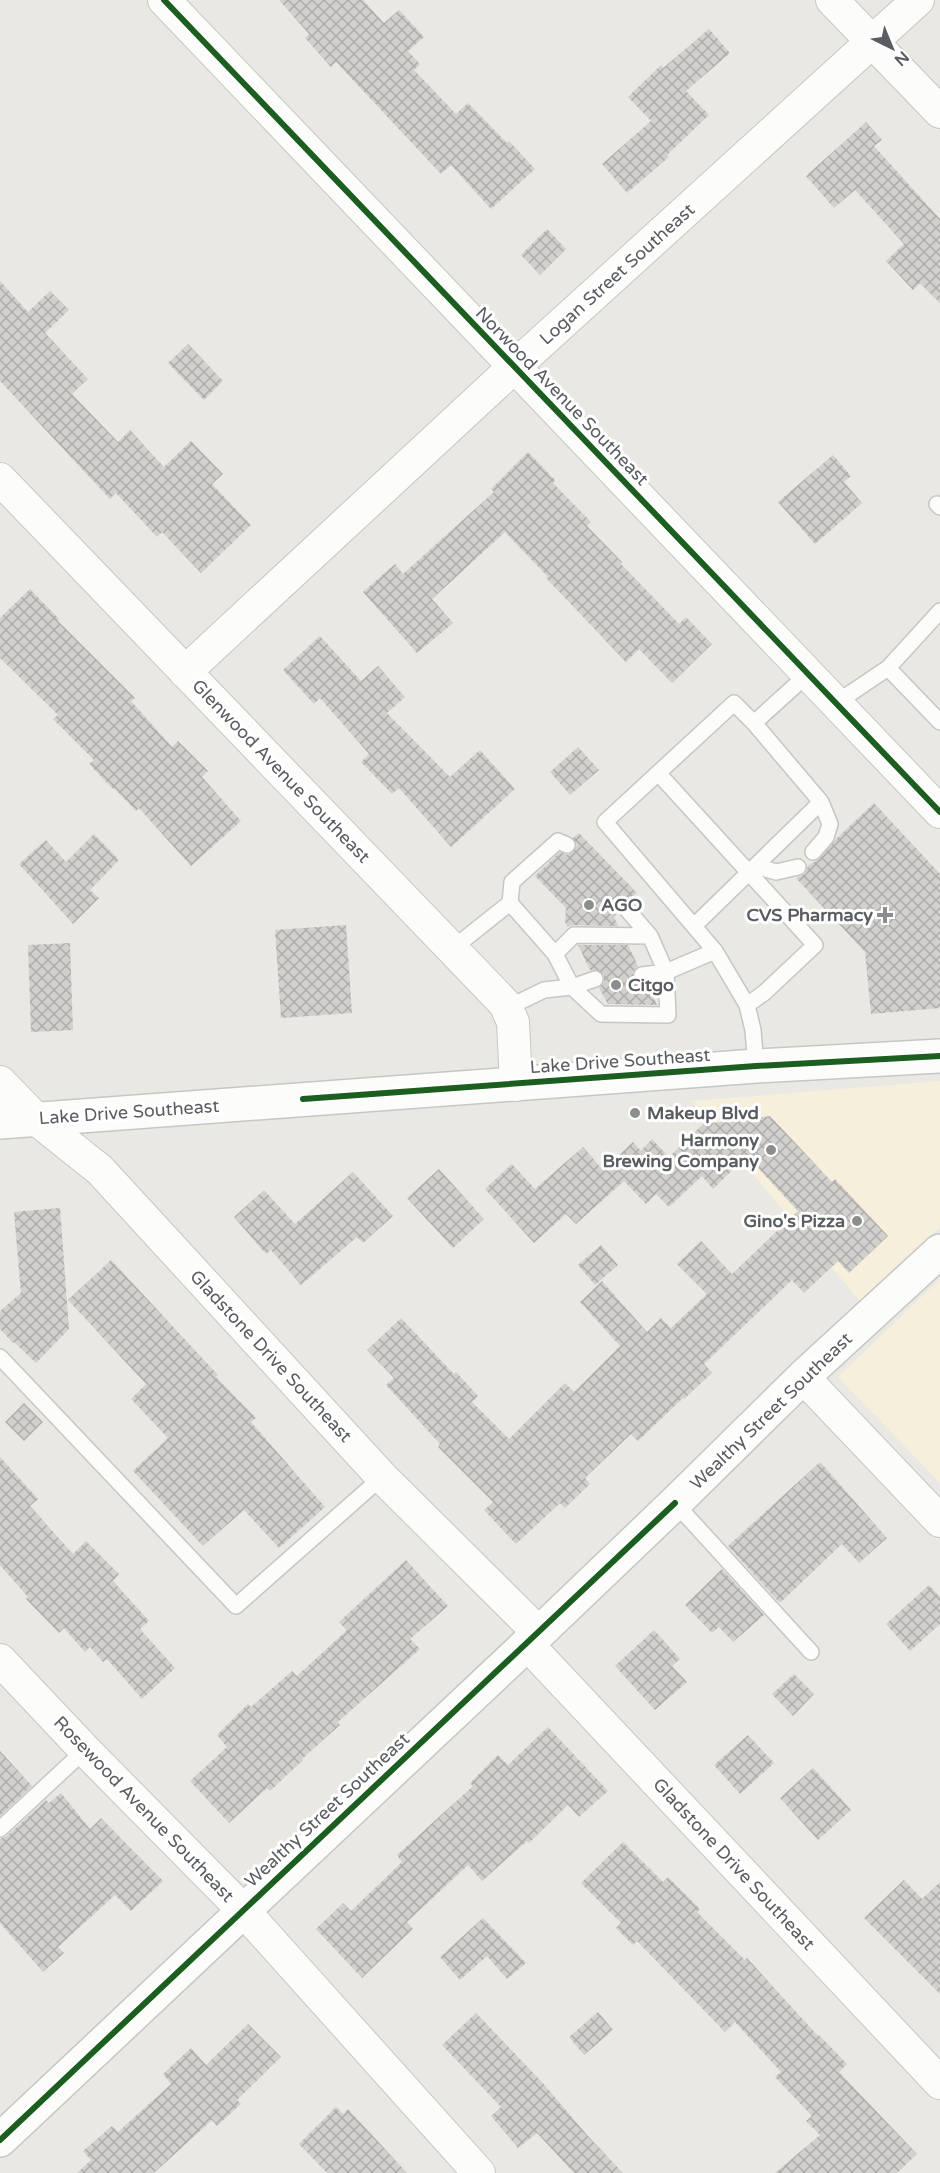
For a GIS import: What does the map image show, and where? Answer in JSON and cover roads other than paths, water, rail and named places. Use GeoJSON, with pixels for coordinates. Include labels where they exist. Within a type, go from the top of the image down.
{"type":"FeatureCollection","features":[{"type":"Feature","properties":{"kind":"main road","name":"Lake Drive Southeast"},"geometry":{"type":"LineString","coordinates":[[0,1122],[756,1066],[940,1056]]}},
{"type":"Feature","properties":{"kind":"main road","name":"Wealthy Street Southeast"},"geometry":{"type":"LineString","coordinates":[[0,2140],[533,1639],[803,1377],[940,1251]]}},
{"type":"Feature","properties":{"kind":"street","name":"Norwood Avenue Southeast"},"geometry":{"type":"LineString","coordinates":[[164,0],[940,812]]}},
{"type":"Feature","properties":{"kind":"street"},"geometry":{"type":"LineString","coordinates":[[832,0],[940,112]]}},
{"type":"Feature","properties":{"kind":"street","name":"Logan Street Southeast"},"geometry":{"type":"LineString","coordinates":[[185,672],[514,367],[918,0]]}},
{"type":"Feature","properties":{"kind":"street","name":"Glenwood Avenue Southeast"},"geometry":{"type":"LineString","coordinates":[[0,479],[507,1008],[513,1022],[516,1084]]}},
{"type":"Feature","properties":{"kind":"street","name":"Gladstone Drive Southeast"},"geometry":{"type":"LineString","coordinates":[[0,1082],[36,1119],[100,1170],[940,2083]]}},
{"type":"Feature","properties":{"kind":"street"},"geometry":{"type":"LineString","coordinates":[[803,1377],[940,1521]]}},
{"type":"Feature","properties":{"kind":"street","name":"Rosewood Avenue Southeast"},"geometry":{"type":"LineString","coordinates":[[0,1660],[243,1910],[479,2173]]}},
{"type":"Feature","properties":{"kind":"lane"},"geometry":{"type":"LineString","coordinates":[[836,703],[888,668],[940,611]]}},
{"type":"Feature","properties":{"kind":"lane"},"geometry":{"type":"LineString","coordinates":[[888,668],[940,722]]}},
{"type":"Feature","properties":{"kind":"lane"},"geometry":{"type":"LineString","coordinates":[[754,723],[808,674]]}},
{"type":"Feature","properties":{"kind":"lane"},"geometry":{"type":"LineString","coordinates":[[756,1066],[753,1030],[747,1005],[715,951],[605,822],[734,703],[754,723],[820,802],[830,824],[826,837],[813,852]]}},
{"type":"Feature","properties":{"kind":"lane"},"geometry":{"type":"LineString","coordinates":[[658,773],[752,869],[815,945],[764,993],[747,1005]]}},
{"type":"Feature","properties":{"kind":"lane"},"geometry":{"type":"LineString","coordinates":[[694,926],[820,802]]}},
{"type":"Feature","properties":{"kind":"lane"},"geometry":{"type":"LineString","coordinates":[[452,949],[510,903],[512,882],[558,841],[567,845]]}},
{"type":"Feature","properties":{"kind":"lane"},"geometry":{"type":"LineString","coordinates":[[752,869],[776,872],[798,867]]}},
{"type":"Feature","properties":{"kind":"lane"},"geometry":{"type":"LineString","coordinates":[[510,903],[555,954],[572,987],[601,1014],[668,1016],[666,972],[650,936],[624,906]]}},
{"type":"Feature","properties":{"kind":"lane"},"geometry":{"type":"LineString","coordinates":[[555,954],[574,935],[650,936]]}},
{"type":"Feature","properties":{"kind":"lane"},"geometry":{"type":"LineString","coordinates":[[642,975],[666,972],[715,951]]}},
{"type":"Feature","properties":{"kind":"lane"},"geometry":{"type":"LineString","coordinates":[[507,1008],[544,990],[572,987],[595,980]]}},
{"type":"Feature","properties":{"kind":"lane"},"geometry":{"type":"LineString","coordinates":[[0,1357],[236,1606],[382,1477]]}},
{"type":"Feature","properties":{"kind":"lane"},"geometry":{"type":"LineString","coordinates":[[675,1503],[811,1652]]}},
{"type":"Feature","properties":{"kind":"lane"},"geometry":{"type":"LineString","coordinates":[[0,1829],[85,1750]]}},
{"type":"Feature","properties":{"kind":"place","name":"AGO"},"geometry":{"type":"Point","coordinates":[589,905]}},
{"type":"Feature","properties":{"kind":"place","name":"CVS Pharmacy"},"geometry":{"type":"Point","coordinates":[885,915]}},
{"type":"Feature","properties":{"kind":"place","name":"Citgo"},"geometry":{"type":"Point","coordinates":[616,985]}},
{"type":"Feature","properties":{"kind":"place","name":"Makeup Blvd"},"geometry":{"type":"Point","coordinates":[635,1113]}},
{"type":"Feature","properties":{"kind":"place","name":"Harmony Brewing Company"},"geometry":{"type":"Point","coordinates":[771,1150]}},
{"type":"Feature","properties":{"kind":"place","name":"Gino's Pizza"},"geometry":{"type":"Point","coordinates":[857,1221]}}]}
